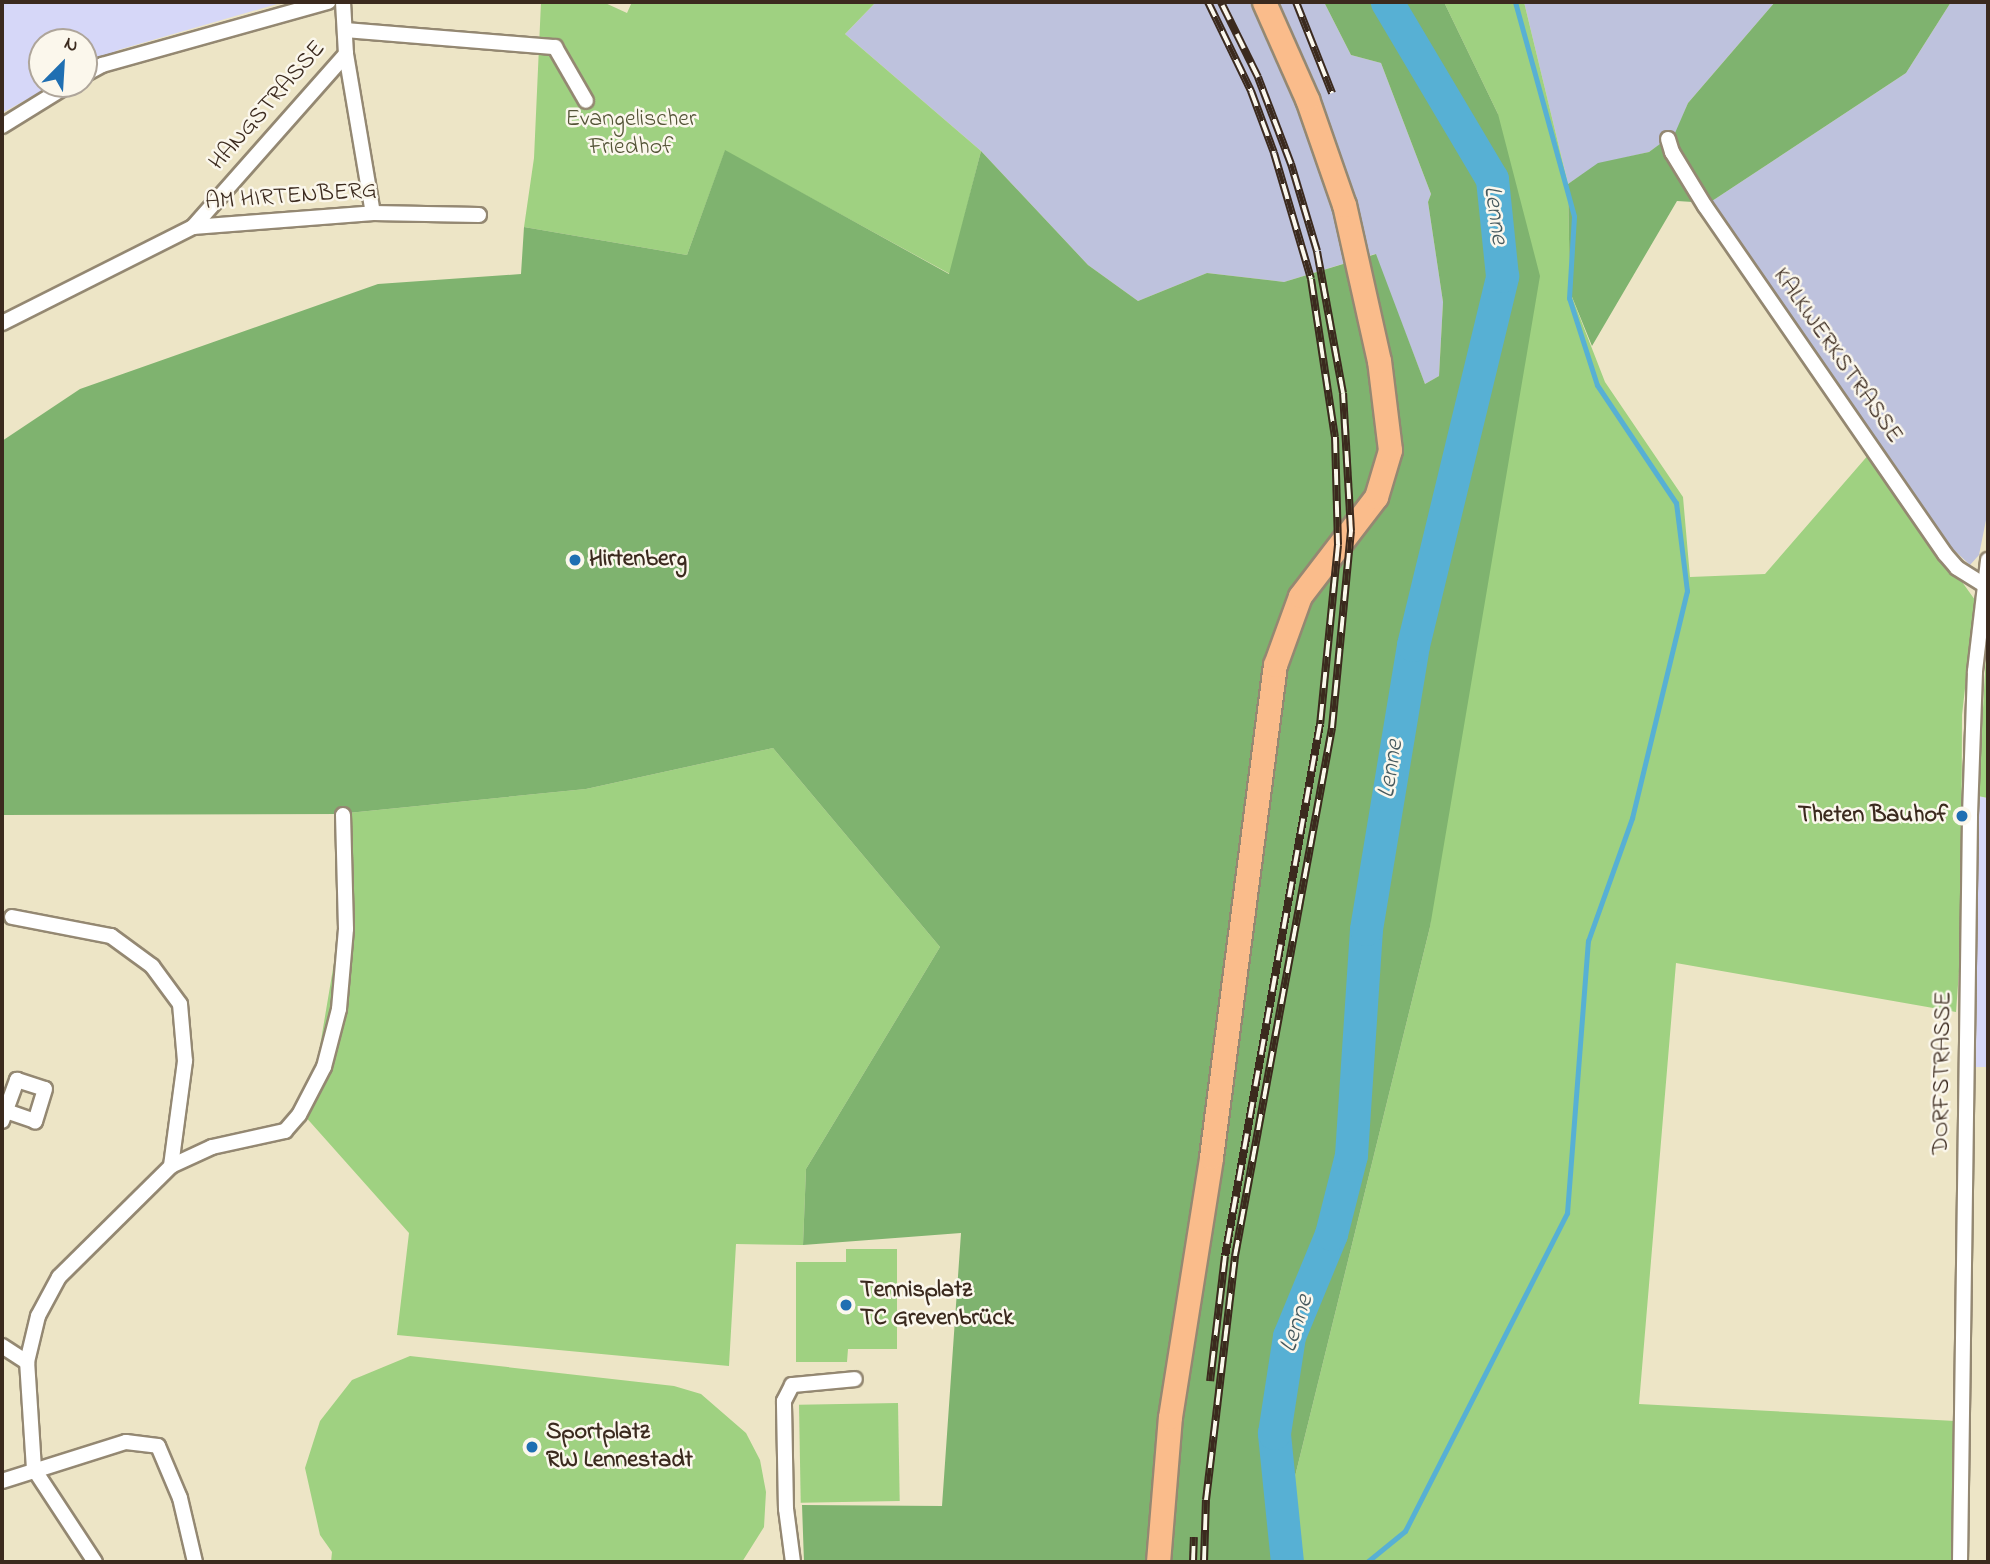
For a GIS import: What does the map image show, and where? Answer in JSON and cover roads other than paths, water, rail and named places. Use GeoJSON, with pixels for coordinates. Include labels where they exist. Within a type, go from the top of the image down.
{"type":"FeatureCollection","features":[{"type":"Feature","properties":{"kind":"main road"},"geometry":{"type":"LineString","coordinates":[[1158,1562],[1170,1417],[1211,1157],[1275,665],[1300,596],[1376,497],[1390,450],[1377,351],[1344,205],[1307,100],[1264,2]]}},
{"type":"Feature","properties":{"kind":"street"},"geometry":{"type":"LineString","coordinates":[[98,67],[328,2]]}},
{"type":"Feature","properties":{"kind":"street","name":"HANGSTRASSE"},"geometry":{"type":"LineString","coordinates":[[193,227],[346,54],[343,2]]}},
{"type":"Feature","properties":{"kind":"street"},"geometry":{"type":"LineString","coordinates":[[346,30],[555,47],[586,101]]}},
{"type":"Feature","properties":{"kind":"street"},"geometry":{"type":"LineString","coordinates":[[346,54],[373,213]]}},
{"type":"Feature","properties":{"kind":"street"},"geometry":{"type":"LineString","coordinates":[[2,125],[46,98]]}},
{"type":"Feature","properties":{"kind":"street","name":"KALKWERKSTRASSE"},"geometry":{"type":"LineString","coordinates":[[1668,139],[1705,206],[1945,554],[1956,568],[1984,584]]}},
{"type":"Feature","properties":{"kind":"street","name":"AM HIRTENBERG"},"geometry":{"type":"LineString","coordinates":[[2,323],[193,227],[373,213],[479,215]]}},
{"type":"Feature","properties":{"kind":"street","name":"DORFSTRASSE"},"geometry":{"type":"LineString","coordinates":[[1960,1562],[1970,829],[1975,671],[1988,560]]}},
{"type":"Feature","properties":{"kind":"street"},"geometry":{"type":"LineString","coordinates":[[95,1562],[34,1469],[27,1362],[38,1316],[60,1277],[171,1167],[212,1147],[285,1131],[324,1067],[340,1009],[346,929],[343,815]]}},
{"type":"Feature","properties":{"kind":"street"},"geometry":{"type":"LineString","coordinates":[[12,916],[111,936],[152,966],[180,1004],[185,1061],[171,1167]]}},
{"type":"Feature","properties":{"kind":"street"},"geometry":{"type":"LineString","coordinates":[[2,1346],[27,1362]]}},
{"type":"Feature","properties":{"kind":"street"},"geometry":{"type":"LineString","coordinates":[[793,1562],[786,1509],[784,1401],[792,1385],[855,1379]]}},
{"type":"Feature","properties":{"kind":"street"},"geometry":{"type":"LineString","coordinates":[[2,1481],[126,1443],[158,1446],[180,1498],[195,1562]]}},
{"type":"Feature","properties":{"kind":"waterway","name":"Lenne"},"geometry":{"type":"LineString","coordinates":[[1287,1562],[1274,1433],[1289,1336],[1331,1234],[1351,1155],[1366,929],[1413,645],[1502,276],[1492,179],[1387,2]]}},
{"type":"Feature","properties":{"kind":"waterway"},"geometry":{"type":"LineString","coordinates":[[1367,1562],[1405,1531],[1567,1213],[1588,941],[1632,818],[1687,591],[1676,503],[1597,385],[1569,298],[1574,216],[1515,2]]}},
{"type":"Feature","properties":{"kind":"railway"},"geometry":{"type":"LineString","coordinates":[[1208,2],[1251,91],[1274,153],[1311,279],[1335,437],[1338,545],[1320,724],[1225,1256],[1210,1381]]}},
{"type":"Feature","properties":{"kind":"railway"},"geometry":{"type":"LineString","coordinates":[[1204,1562],[1206,1500],[1235,1256],[1332,728],[1351,531],[1343,393],[1317,251],[1291,164],[1258,77],[1221,2]]}},
{"type":"Feature","properties":{"kind":"railway"},"geometry":{"type":"LineString","coordinates":[[1296,2],[1332,93]]}},
{"type":"Feature","properties":{"kind":"railway"},"geometry":{"type":"LineString","coordinates":[[1193,1562],[1194,1537]]}},
{"type":"Feature","properties":{"kind":"place","name":"Hirtenberg"},"geometry":{"type":"Point","coordinates":[575,560]}},
{"type":"Feature","properties":{"kind":"place","name":"Theten Bauhof"},"geometry":{"type":"Point","coordinates":[1962,816]}},
{"type":"Feature","properties":{"kind":"place","name":"Tennisplatz TC Grevenbrück"},"geometry":{"type":"Point","coordinates":[846,1305]}},
{"type":"Feature","properties":{"kind":"place","name":"Sportplatz RW Lennestadt"},"geometry":{"type":"Point","coordinates":[532,1447]}},
{"type":"Feature","properties":{"kind":"park label","name":"Evangelischer Friedhof"},"geometry":{"type":"Point","coordinates":[631,134]}}]}
